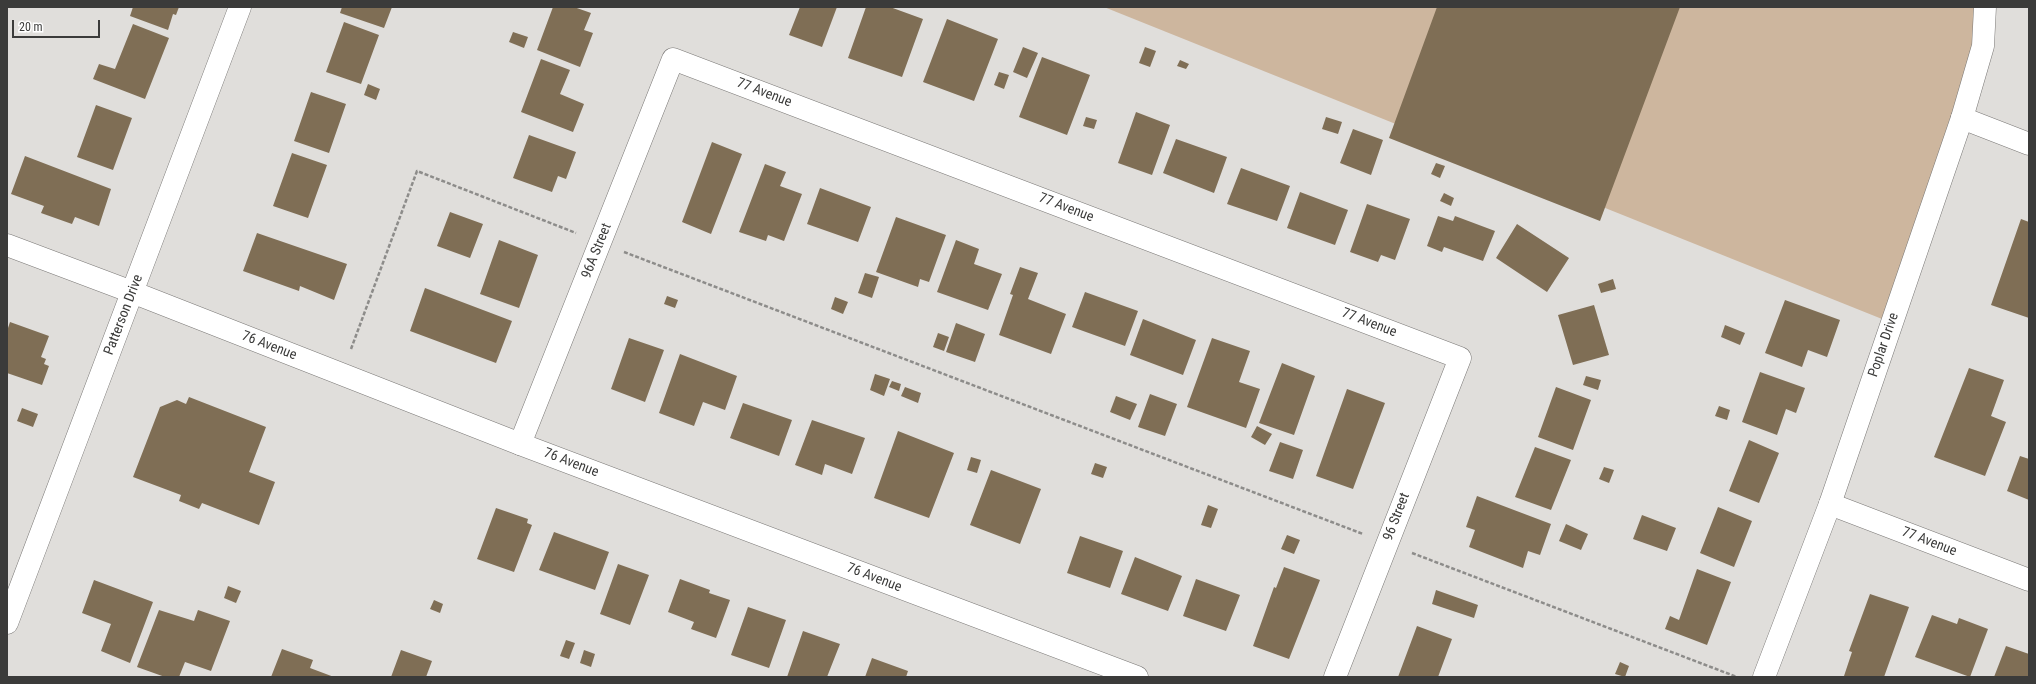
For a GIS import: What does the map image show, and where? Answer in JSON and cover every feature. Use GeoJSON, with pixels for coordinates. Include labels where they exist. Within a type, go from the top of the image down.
{"type":"FeatureCollection","features":[{"type":"Feature","properties":{"kind":"street","name":"Patterson Drive"},"geometry":{"type":"LineString","coordinates":[[7,623],[240,7]]}},
{"type":"Feature","properties":{"kind":"street","name":"Poplar Drive"},"geometry":{"type":"LineString","coordinates":[[1764,677],[1830,504],[1962,118],[1983,46],[1985,7]]}},
{"type":"Feature","properties":{"kind":"street","name":"96A Street"},"geometry":{"type":"LineString","coordinates":[[520,444],[673,58]]}},
{"type":"Feature","properties":{"kind":"street","name":"77 Avenue"},"geometry":{"type":"LineString","coordinates":[[673,58],[1460,358]]}},
{"type":"Feature","properties":{"kind":"street"},"geometry":{"type":"LineString","coordinates":[[1962,118],[2029,144]]}},
{"type":"Feature","properties":{"kind":"street","name":"76 Avenue"},"geometry":{"type":"LineString","coordinates":[[7,244],[520,444],[1137,677]]}},
{"type":"Feature","properties":{"kind":"street","name":"96 Street"},"geometry":{"type":"LineString","coordinates":[[1336,677],[1460,358]]}},
{"type":"Feature","properties":{"kind":"street","name":"77 Avenue"},"geometry":{"type":"LineString","coordinates":[[1830,504],[2029,580]]}},
{"type":"Feature","properties":{"kind":"path"},"geometry":{"type":"LineString","coordinates":[[342,374],[417,171],[600,243],[1737,677]]}},
{"type":"Feature","properties":{"kind":"shaded area"},"geometry":{"type":"Polygon","coordinates":[[[1104,7],[1985,7],[1892,323],[1104,7]]]}},
{"type":"Feature","properties":{"kind":"building"},"geometry":{"type":"Polygon","coordinates":[[[133,7],[179,7],[176,15],[173,14],[168,30],[130,16],[133,7]]]}},
{"type":"Feature","properties":{"kind":"building"},"geometry":{"type":"Polygon","coordinates":[[[342,7],[392,7],[384,28],[340,13],[342,7]]]}},
{"type":"Feature","properties":{"kind":"building"},"geometry":{"type":"Polygon","coordinates":[[[553,7],[574,7],[591,13],[584,30],[593,33],[580,67],[537,50],[553,7]]]}},
{"type":"Feature","properties":{"kind":"building"},"geometry":{"type":"Polygon","coordinates":[[[800,7],[837,7],[822,47],[789,35],[800,7]]]}},
{"type":"Feature","properties":{"kind":"building"},"geometry":{"type":"Polygon","coordinates":[[[866,7],[890,7],[923,19],[902,77],[848,58],[866,7]]]}},
{"type":"Feature","properties":{"kind":"building"},"geometry":{"type":"Polygon","coordinates":[[[1437,7],[1680,7],[1600,221],[1389,138],[1437,7]]]}},
{"type":"Feature","properties":{"kind":"building"},"geometry":{"type":"Polygon","coordinates":[[[947,19],[998,39],[974,101],[923,82],[947,19]]]}},
{"type":"Feature","properties":{"kind":"building"},"geometry":{"type":"Polygon","coordinates":[[[344,22],[379,35],[361,84],[326,72],[344,22]]]}},
{"type":"Feature","properties":{"kind":"building"},"geometry":{"type":"Polygon","coordinates":[[[133,24],[169,38],[145,99],[93,79],[99,64],[115,69],[133,24]]]}},
{"type":"Feature","properties":{"kind":"building"},"geometry":{"type":"Polygon","coordinates":[[[513,32],[528,37],[524,48],[509,42],[513,32]]]}},
{"type":"Feature","properties":{"kind":"building"},"geometry":{"type":"Polygon","coordinates":[[[1023,47],[1038,53],[1027,78],[1013,72],[1023,47]]]}},
{"type":"Feature","properties":{"kind":"building"},"geometry":{"type":"Polygon","coordinates":[[[1145,47],[1156,51],[1150,67],[1139,63],[1145,47]]]}},
{"type":"Feature","properties":{"kind":"building"},"geometry":{"type":"Polygon","coordinates":[[[1042,57],[1090,75],[1067,135],[1019,117],[1042,57]]]}},
{"type":"Feature","properties":{"kind":"building"},"geometry":{"type":"Polygon","coordinates":[[[541,59],[570,70],[560,94],[584,104],[573,132],[521,112],[541,59]]]}},
{"type":"Feature","properties":{"kind":"building"},"geometry":{"type":"Polygon","coordinates":[[[1180,60],[1189,64],[1186,69],[1177,66],[1180,60]]]}},
{"type":"Feature","properties":{"kind":"building"},"geometry":{"type":"Polygon","coordinates":[[[999,72],[1009,75],[1004,89],[994,85],[999,72]]]}},
{"type":"Feature","properties":{"kind":"building"},"geometry":{"type":"Polygon","coordinates":[[[368,84],[380,89],[376,100],[364,95],[368,84]]]}},
{"type":"Feature","properties":{"kind":"building"},"geometry":{"type":"Polygon","coordinates":[[[311,92],[346,104],[329,153],[294,141],[311,92]]]}},
{"type":"Feature","properties":{"kind":"building"},"geometry":{"type":"Polygon","coordinates":[[[96,105],[132,118],[113,170],[77,157],[96,105]]]}},
{"type":"Feature","properties":{"kind":"building"},"geometry":{"type":"Polygon","coordinates":[[[1136,112],[1170,125],[1152,175],[1118,163],[1136,112]]]}},
{"type":"Feature","properties":{"kind":"building"},"geometry":{"type":"Polygon","coordinates":[[[1086,117],[1097,120],[1094,129],[1083,126],[1086,117]]]}},
{"type":"Feature","properties":{"kind":"building"},"geometry":{"type":"Polygon","coordinates":[[[1326,117],[1342,122],[1338,134],[1322,129],[1326,117]]]}},
{"type":"Feature","properties":{"kind":"building"},"geometry":{"type":"Polygon","coordinates":[[[1353,129],[1383,140],[1371,175],[1340,163],[1353,129]]]}},
{"type":"Feature","properties":{"kind":"building"},"geometry":{"type":"Polygon","coordinates":[[[529,135],[576,152],[566,179],[558,176],[552,192],[513,178],[529,135]]]}},
{"type":"Feature","properties":{"kind":"building"},"geometry":{"type":"Polygon","coordinates":[[[1176,139],[1227,157],[1214,193],[1163,173],[1176,139]]]}},
{"type":"Feature","properties":{"kind":"building"},"geometry":{"type":"Polygon","coordinates":[[[712,142],[742,154],[711,234],[682,222],[712,142]]]}},
{"type":"Feature","properties":{"kind":"building"},"geometry":{"type":"Polygon","coordinates":[[[292,153],[327,165],[308,218],[273,206],[292,153]]]}},
{"type":"Feature","properties":{"kind":"building"},"geometry":{"type":"Polygon","coordinates":[[[25,156],[111,189],[99,226],[75,217],[72,224],[41,213],[44,206],[11,194],[25,156]]]}},
{"type":"Feature","properties":{"kind":"building"},"geometry":{"type":"Polygon","coordinates":[[[1436,163],[1445,166],[1440,178],[1431,174],[1436,163]]]}},
{"type":"Feature","properties":{"kind":"building"},"geometry":{"type":"Polygon","coordinates":[[[765,164],[786,172],[780,186],[802,194],[784,241],[768,235],[766,241],[739,232],[765,164]]]}},
{"type":"Feature","properties":{"kind":"building"},"geometry":{"type":"Polygon","coordinates":[[[1241,168],[1290,186],[1277,221],[1227,204],[1241,168]]]}},
{"type":"Feature","properties":{"kind":"building"},"geometry":{"type":"Polygon","coordinates":[[[820,188],[871,207],[858,242],[807,224],[820,188]]]}},
{"type":"Feature","properties":{"kind":"building"},"geometry":{"type":"Polygon","coordinates":[[[1300,192],[1348,210],[1335,245],[1287,228],[1300,192]]]}},
{"type":"Feature","properties":{"kind":"building"},"geometry":{"type":"Polygon","coordinates":[[[1444,193],[1454,198],[1451,206],[1440,201],[1444,193]]]}},
{"type":"Feature","properties":{"kind":"building"},"geometry":{"type":"Polygon","coordinates":[[[1367,204],[1410,219],[1395,260],[1381,255],[1378,262],[1350,252],[1367,204]]]}},
{"type":"Feature","properties":{"kind":"building"},"geometry":{"type":"Polygon","coordinates":[[[450,212],[483,224],[470,258],[437,246],[450,212]]]}},
{"type":"Feature","properties":{"kind":"building"},"geometry":{"type":"Polygon","coordinates":[[[1438,216],[1453,221],[1455,216],[1495,231],[1483,261],[1444,247],[1442,252],[1427,246],[1438,216]]]}},
{"type":"Feature","properties":{"kind":"building"},"geometry":{"type":"Polygon","coordinates":[[[896,217],[946,235],[929,282],[920,279],[918,287],[876,272],[896,217]]]}},
{"type":"Feature","properties":{"kind":"building"},"geometry":{"type":"Polygon","coordinates":[[[2021,219],[2029,222],[2029,318],[1991,305],[2021,219]]]}},
{"type":"Feature","properties":{"kind":"building"},"geometry":{"type":"Polygon","coordinates":[[[1517,224],[1569,258],[1547,292],[1496,258],[1517,224]]]}},
{"type":"Feature","properties":{"kind":"building"},"geometry":{"type":"Polygon","coordinates":[[[257,233],[347,264],[334,300],[300,286],[299,291],[243,271],[257,233]]]}},
{"type":"Feature","properties":{"kind":"building"},"geometry":{"type":"Polygon","coordinates":[[[499,240],[538,255],[519,308],[480,294],[499,240]]]}},
{"type":"Feature","properties":{"kind":"building"},"geometry":{"type":"Polygon","coordinates":[[[956,240],[979,249],[974,264],[1002,274],[988,310],[937,292],[956,240]]]}},
{"type":"Feature","properties":{"kind":"building"},"geometry":{"type":"Polygon","coordinates":[[[1020,267],[1038,273],[1028,299],[1066,314],[1051,354],[999,335],[1013,295],[1010,294],[1020,267]]]}},
{"type":"Feature","properties":{"kind":"building"},"geometry":{"type":"Polygon","coordinates":[[[865,273],[879,277],[872,298],[858,293],[865,273]]]}},
{"type":"Feature","properties":{"kind":"building"},"geometry":{"type":"Polygon","coordinates":[[[1613,279],[1616,289],[1601,293],[1598,284],[1613,279]]]}},
{"type":"Feature","properties":{"kind":"building"},"geometry":{"type":"Polygon","coordinates":[[[425,288],[512,321],[496,363],[410,331],[425,288]]]}},
{"type":"Feature","properties":{"kind":"building"},"geometry":{"type":"Polygon","coordinates":[[[1085,292],[1138,311],[1125,346],[1072,327],[1085,292]]]}},
{"type":"Feature","properties":{"kind":"building"},"geometry":{"type":"Polygon","coordinates":[[[667,296],[678,300],[675,308],[664,304],[667,296]]]}},
{"type":"Feature","properties":{"kind":"building"},"geometry":{"type":"Polygon","coordinates":[[[835,297],[848,302],[843,314],[831,309],[835,297]]]}},
{"type":"Feature","properties":{"kind":"building"},"geometry":{"type":"Polygon","coordinates":[[[1785,300],[1840,320],[1827,357],[1808,350],[1802,367],[1765,353],[1785,300]]]}},
{"type":"Feature","properties":{"kind":"building"},"geometry":{"type":"Polygon","coordinates":[[[1594,305],[1609,355],[1573,365],[1558,315],[1594,305]]]}},
{"type":"Feature","properties":{"kind":"building"},"geometry":{"type":"Polygon","coordinates":[[[1143,319],[1196,340],[1183,375],[1130,355],[1143,319]]]}},
{"type":"Feature","properties":{"kind":"building"},"geometry":{"type":"Polygon","coordinates":[[[10,322],[49,336],[41,357],[46,359],[44,364],[49,366],[42,385],[7,373],[7,331],[10,322]]]}},
{"type":"Feature","properties":{"kind":"building"},"geometry":{"type":"Polygon","coordinates":[[[956,323],[985,334],[975,362],[946,352],[956,323]]]}},
{"type":"Feature","properties":{"kind":"building"},"geometry":{"type":"Polygon","coordinates":[[[1725,325],[1745,333],[1740,345],[1721,337],[1725,325]]]}},
{"type":"Feature","properties":{"kind":"building"},"geometry":{"type":"Polygon","coordinates":[[[938,333],[949,337],[944,351],[933,347],[938,333]]]}},
{"type":"Feature","properties":{"kind":"building"},"geometry":{"type":"Polygon","coordinates":[[[629,338],[664,350],[645,402],[611,389],[629,338]]]}},
{"type":"Feature","properties":{"kind":"building"},"geometry":{"type":"Polygon","coordinates":[[[1212,338],[1250,351],[1239,382],[1260,389],[1246,428],[1187,407],[1212,338]]]}},
{"type":"Feature","properties":{"kind":"building"},"geometry":{"type":"Polygon","coordinates":[[[680,354],[737,376],[725,410],[703,402],[694,426],[659,413],[680,354]]]}},
{"type":"Feature","properties":{"kind":"building"},"geometry":{"type":"Polygon","coordinates":[[[1282,363],[1315,376],[1294,435],[1259,423],[1282,363]]]}},
{"type":"Feature","properties":{"kind":"building"},"geometry":{"type":"Polygon","coordinates":[[[1969,368],[2004,380],[1991,416],[2006,422],[1985,476],[1934,457],[1969,368]]]}},
{"type":"Feature","properties":{"kind":"building"},"geometry":{"type":"Polygon","coordinates":[[[1760,372],[1805,388],[1796,413],[1786,409],[1777,435],[1742,422],[1760,372]]]}},
{"type":"Feature","properties":{"kind":"building"},"geometry":{"type":"Polygon","coordinates":[[[875,374],[890,379],[884,396],[870,390],[875,374]]]}},
{"type":"Feature","properties":{"kind":"building"},"geometry":{"type":"Polygon","coordinates":[[[1586,376],[1601,380],[1598,390],[1583,385],[1586,376]]]}},
{"type":"Feature","properties":{"kind":"building"},"geometry":{"type":"Polygon","coordinates":[[[892,381],[901,384],[899,391],[889,387],[892,381]]]}},
{"type":"Feature","properties":{"kind":"building"},"geometry":{"type":"Polygon","coordinates":[[[905,387],[921,393],[918,403],[901,396],[905,387]]]}},
{"type":"Feature","properties":{"kind":"building"},"geometry":{"type":"Polygon","coordinates":[[[1556,387],[1591,400],[1573,450],[1538,437],[1556,387]]]}},
{"type":"Feature","properties":{"kind":"building"},"geometry":{"type":"Polygon","coordinates":[[[1347,389],[1385,403],[1353,489],[1316,476],[1347,389]]]}},
{"type":"Feature","properties":{"kind":"building"},"geometry":{"type":"Polygon","coordinates":[[[1150,394],[1177,404],[1165,436],[1138,427],[1150,394]]]}},
{"type":"Feature","properties":{"kind":"building"},"geometry":{"type":"Polygon","coordinates":[[[1116,396],[1137,404],[1130,420],[1110,412],[1116,396]]]}},
{"type":"Feature","properties":{"kind":"building"},"geometry":{"type":"Polygon","coordinates":[[[189,397],[266,427],[249,472],[275,482],[259,525],[202,503],[199,509],[179,501],[181,495],[133,477],[160,407],[177,400],[186,404],[189,397]]]}},
{"type":"Feature","properties":{"kind":"building"},"geometry":{"type":"Polygon","coordinates":[[[743,403],[792,420],[779,456],[730,438],[743,403]]]}},
{"type":"Feature","properties":{"kind":"building"},"geometry":{"type":"Polygon","coordinates":[[[1719,406],[1730,410],[1727,420],[1715,416],[1719,406]]]}},
{"type":"Feature","properties":{"kind":"building"},"geometry":{"type":"Polygon","coordinates":[[[22,408],[38,414],[33,427],[17,421],[22,408]]]}},
{"type":"Feature","properties":{"kind":"building"},"geometry":{"type":"Polygon","coordinates":[[[812,420],[865,438],[852,474],[825,464],[822,475],[795,465],[812,420]]]}},
{"type":"Feature","properties":{"kind":"building"},"geometry":{"type":"Polygon","coordinates":[[[1257,426],[1272,434],[1265,445],[1251,437],[1257,426]]]}},
{"type":"Feature","properties":{"kind":"building"},"geometry":{"type":"Polygon","coordinates":[[[898,431],[954,453],[929,518],[874,498],[898,431]]]}},
{"type":"Feature","properties":{"kind":"building"},"geometry":{"type":"Polygon","coordinates":[[[1749,440],[1779,453],[1759,503],[1729,491],[1749,440]]]}},
{"type":"Feature","properties":{"kind":"building"},"geometry":{"type":"Polygon","coordinates":[[[1280,442],[1303,450],[1293,479],[1269,471],[1280,442]]]}},
{"type":"Feature","properties":{"kind":"building"},"geometry":{"type":"Polygon","coordinates":[[[1535,447],[1571,460],[1551,510],[1515,497],[1535,447]]]}},
{"type":"Feature","properties":{"kind":"building"},"geometry":{"type":"Polygon","coordinates":[[[2020,456],[2029,459],[2029,500],[2007,491],[2020,456]]]}},
{"type":"Feature","properties":{"kind":"building"},"geometry":{"type":"Polygon","coordinates":[[[971,457],[981,460],[977,473],[967,470],[971,457]]]}},
{"type":"Feature","properties":{"kind":"building"},"geometry":{"type":"Polygon","coordinates":[[[1095,463],[1107,467],[1103,478],[1091,474],[1095,463]]]}},
{"type":"Feature","properties":{"kind":"building"},"geometry":{"type":"Polygon","coordinates":[[[1604,467],[1614,470],[1609,483],[1599,479],[1604,467]]]}},
{"type":"Feature","properties":{"kind":"building"},"geometry":{"type":"Polygon","coordinates":[[[991,470],[1041,489],[1020,544],[970,525],[991,470]]]}},
{"type":"Feature","properties":{"kind":"building"},"geometry":{"type":"Polygon","coordinates":[[[1477,496],[1551,524],[1540,555],[1528,551],[1523,568],[1469,547],[1475,530],[1466,527],[1477,496]]]}},
{"type":"Feature","properties":{"kind":"building"},"geometry":{"type":"Polygon","coordinates":[[[1208,505],[1218,509],[1211,528],[1201,525],[1208,505]]]}},
{"type":"Feature","properties":{"kind":"building"},"geometry":{"type":"Polygon","coordinates":[[[1718,507],[1752,521],[1734,567],[1700,553],[1718,507]]]}},
{"type":"Feature","properties":{"kind":"building"},"geometry":{"type":"Polygon","coordinates":[[[496,508],[528,519],[527,523],[532,525],[514,572],[477,559],[496,508]]]}},
{"type":"Feature","properties":{"kind":"building"},"geometry":{"type":"Polygon","coordinates":[[[1642,515],[1676,528],[1667,551],[1633,539],[1642,515]]]}},
{"type":"Feature","properties":{"kind":"building"},"geometry":{"type":"Polygon","coordinates":[[[1566,524],[1588,534],[1581,550],[1559,541],[1566,524]]]}},
{"type":"Feature","properties":{"kind":"building"},"geometry":{"type":"Polygon","coordinates":[[[554,532],[609,552],[595,590],[539,570],[554,532]]]}},
{"type":"Feature","properties":{"kind":"building"},"geometry":{"type":"Polygon","coordinates":[[[1287,535],[1300,540],[1294,554],[1281,549],[1287,535]]]}},
{"type":"Feature","properties":{"kind":"building"},"geometry":{"type":"Polygon","coordinates":[[[1080,536],[1123,551],[1110,588],[1067,573],[1080,536]]]}},
{"type":"Feature","properties":{"kind":"building"},"geometry":{"type":"Polygon","coordinates":[[[1135,557],[1182,576],[1168,611],[1121,594],[1135,557]]]}},
{"type":"Feature","properties":{"kind":"building"},"geometry":{"type":"Polygon","coordinates":[[[618,564],[649,575],[630,625],[600,614],[618,564]]]}},
{"type":"Feature","properties":{"kind":"building"},"geometry":{"type":"Polygon","coordinates":[[[1284,567],[1320,580],[1289,659],[1253,646],[1274,587],[1276,588],[1284,567]]]}},
{"type":"Feature","properties":{"kind":"building"},"geometry":{"type":"Polygon","coordinates":[[[1697,569],[1731,582],[1707,645],[1665,629],[1670,616],[1679,620],[1697,569]]]}},
{"type":"Feature","properties":{"kind":"building"},"geometry":{"type":"Polygon","coordinates":[[[680,579],[710,590],[709,593],[730,600],[716,638],[691,629],[694,622],[668,612],[680,579]]]}},
{"type":"Feature","properties":{"kind":"building"},"geometry":{"type":"Polygon","coordinates":[[[1196,579],[1240,595],[1226,631],[1183,616],[1196,579]]]}},
{"type":"Feature","properties":{"kind":"building"},"geometry":{"type":"Polygon","coordinates":[[[94,580],[153,602],[130,663],[101,651],[111,624],[82,613],[94,580]]]}},
{"type":"Feature","properties":{"kind":"building"},"geometry":{"type":"Polygon","coordinates":[[[228,586],[241,591],[236,603],[224,598],[228,586]]]}},
{"type":"Feature","properties":{"kind":"building"},"geometry":{"type":"Polygon","coordinates":[[[1436,590],[1478,605],[1474,618],[1432,604],[1436,590]]]}},
{"type":"Feature","properties":{"kind":"building"},"geometry":{"type":"Polygon","coordinates":[[[1870,594],[1909,607],[1884,677],[1844,676],[1852,652],[1849,651],[1870,594]]]}},
{"type":"Feature","properties":{"kind":"building"},"geometry":{"type":"Polygon","coordinates":[[[434,600],[443,604],[440,613],[430,609],[434,600]]]}},
{"type":"Feature","properties":{"kind":"building"},"geometry":{"type":"Polygon","coordinates":[[[748,607],[786,620],[769,668],[731,655],[748,607]]]}},
{"type":"Feature","properties":{"kind":"building"},"geometry":{"type":"Polygon","coordinates":[[[159,610],[194,621],[198,610],[230,621],[211,671],[185,662],[179,677],[165,677],[137,667],[159,610]]]}},
{"type":"Feature","properties":{"kind":"building"},"geometry":{"type":"Polygon","coordinates":[[[1932,615],[1957,624],[1959,618],[1988,629],[1970,677],[1915,657],[1932,615]]]}},
{"type":"Feature","properties":{"kind":"building"},"geometry":{"type":"Polygon","coordinates":[[[1417,626],[1452,639],[1438,677],[1398,677],[1417,626]]]}},
{"type":"Feature","properties":{"kind":"building"},"geometry":{"type":"Polygon","coordinates":[[[803,631],[840,644],[827,677],[787,677],[803,631]]]}},
{"type":"Feature","properties":{"kind":"building"},"geometry":{"type":"Polygon","coordinates":[[[566,640],[575,643],[569,659],[560,656],[566,640]]]}},
{"type":"Feature","properties":{"kind":"building"},"geometry":{"type":"Polygon","coordinates":[[[2006,646],[2029,654],[2029,677],[1994,677],[2006,646]]]}},
{"type":"Feature","properties":{"kind":"building"},"geometry":{"type":"Polygon","coordinates":[[[282,649],[313,660],[310,668],[334,677],[271,677],[282,649]]]}},
{"type":"Feature","properties":{"kind":"building"},"geometry":{"type":"Polygon","coordinates":[[[401,650],[432,661],[426,677],[391,677],[401,650]]]}},
{"type":"Feature","properties":{"kind":"building"},"geometry":{"type":"Polygon","coordinates":[[[584,650],[595,654],[591,667],[580,663],[584,650]]]}},
{"type":"Feature","properties":{"kind":"building"},"geometry":{"type":"Polygon","coordinates":[[[872,658],[908,671],[906,677],[865,677],[872,658]]]}},
{"type":"Feature","properties":{"kind":"building"},"geometry":{"type":"Polygon","coordinates":[[[1620,662],[1629,666],[1625,677],[1615,674],[1620,662]]]}}]}
